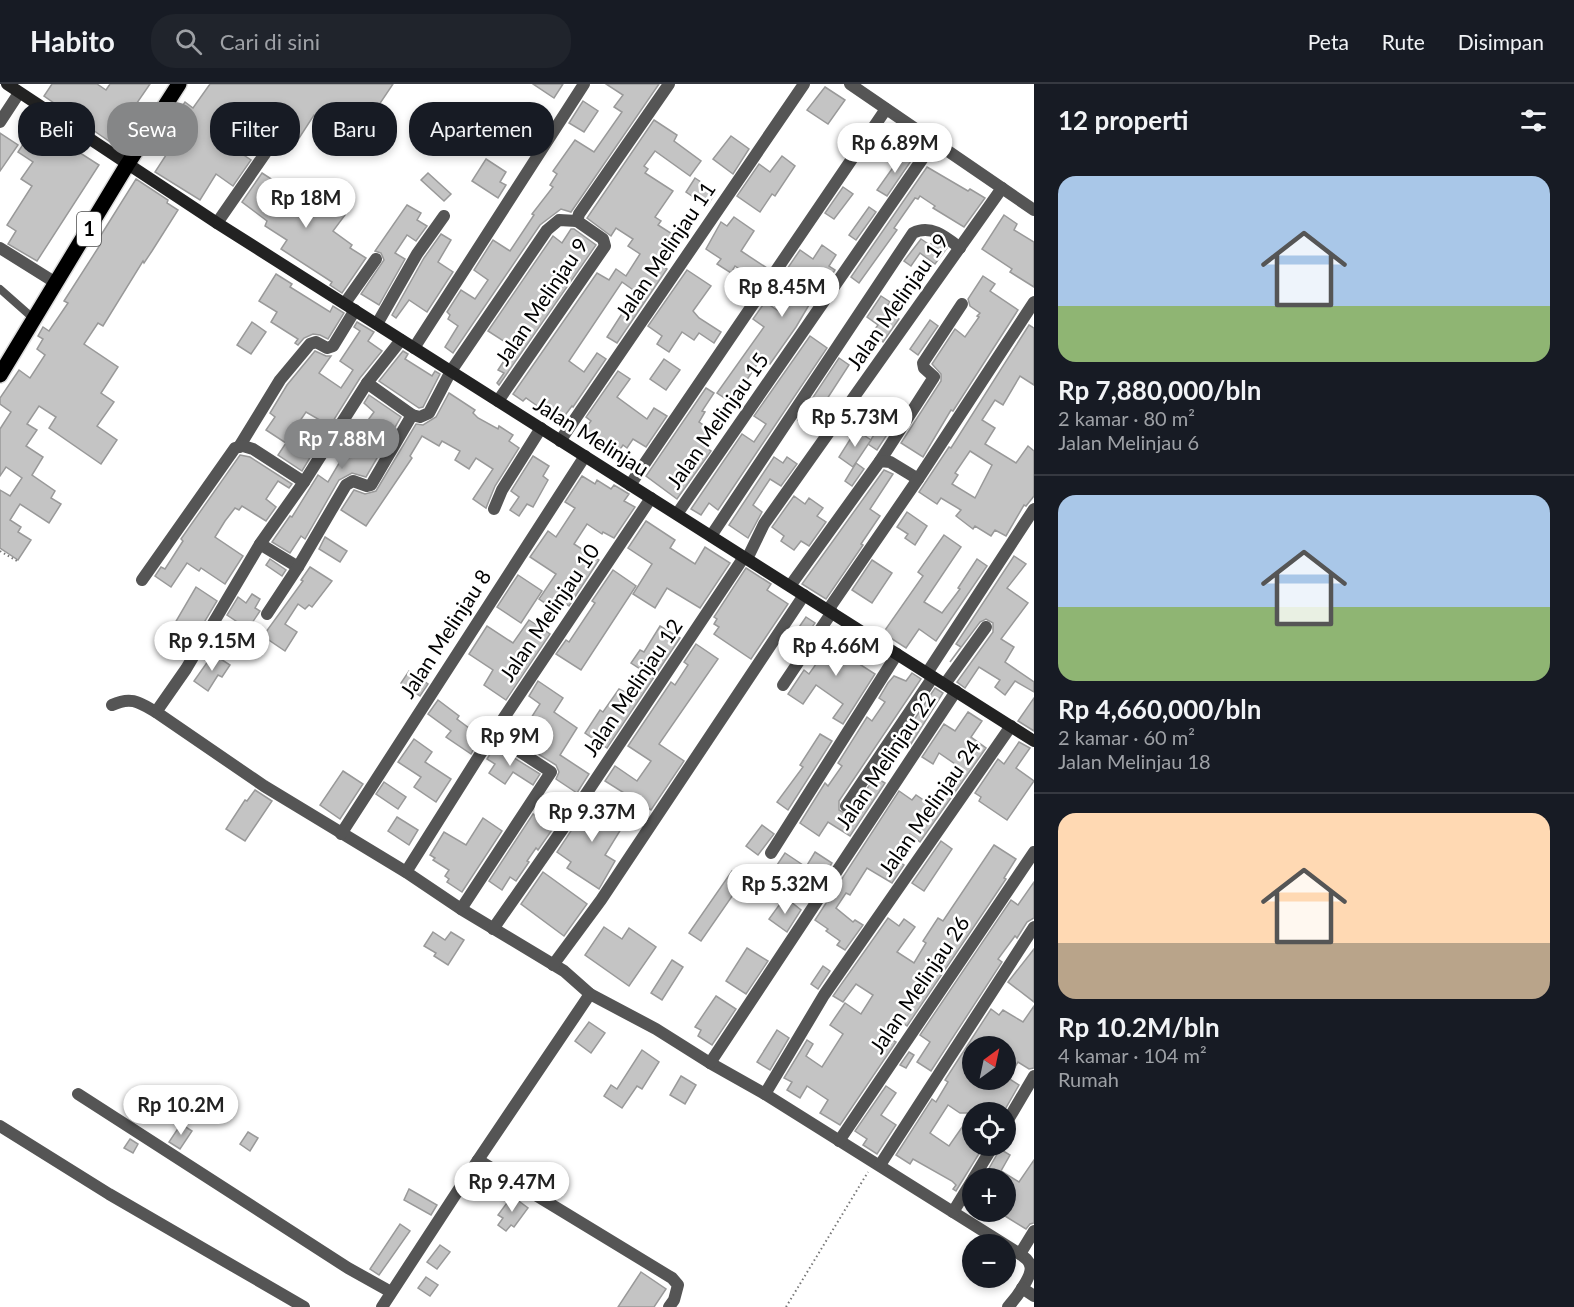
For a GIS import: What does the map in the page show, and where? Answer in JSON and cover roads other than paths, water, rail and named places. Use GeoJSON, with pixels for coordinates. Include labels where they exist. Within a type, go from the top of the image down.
{"type":"FeatureCollection","features":[{"type":"Feature","properties":{"kind":"main road","name":"1"},"geometry":{"type":"LineString","coordinates":[[0,375],[4,357],[34,319],[179,84]]}},
{"type":"Feature","properties":{"kind":"street","name":"Jalan Melinjau"},"geometry":{"type":"LineString","coordinates":[[7,84],[217,223],[1034,741]]}},
{"type":"Feature","properties":{"kind":"street"},"geometry":{"type":"LineString","coordinates":[[414,348],[584,84]]}},
{"type":"Feature","properties":{"kind":"street","name":"Jalan Melinjau 9"},"geometry":{"type":"LineString","coordinates":[[498,401],[605,246],[603,239],[577,221],[579,214],[669,84]]}},
{"type":"Feature","properties":{"kind":"street","name":"Jalan Melinjau 11"},"geometry":{"type":"LineString","coordinates":[[560,441],[804,84]]}},
{"type":"Feature","properties":{"kind":"street"},"geometry":{"type":"LineString","coordinates":[[850,84],[1034,210]]}},
{"type":"Feature","properties":{"kind":"street"},"geometry":{"type":"LineString","coordinates":[[0,122],[20,93]]}},
{"type":"Feature","properties":{"kind":"street"},"geometry":{"type":"LineString","coordinates":[[630,485],[886,109]]}},
{"type":"Feature","properties":{"kind":"street","name":"Jalan Melinjau 15"},"geometry":{"type":"LineString","coordinates":[[677,514],[934,141]]}},
{"type":"Feature","properties":{"kind":"street"},"geometry":{"type":"LineString","coordinates":[[217,223],[263,156]]}},
{"type":"Feature","properties":{"kind":"street","name":"Jalan Melinjau 19"},"geometry":{"type":"LineString","coordinates":[[745,558],[764,524],[1002,188]]}},
{"type":"Feature","properties":{"kind":"street"},"geometry":{"type":"LineString","coordinates":[[377,324],[417,254],[444,216]]}},
{"type":"Feature","properties":{"kind":"street"},"geometry":{"type":"LineString","coordinates":[[367,383],[412,415],[420,417],[429,413],[451,371],[546,230],[559,220],[577,221]]}},
{"type":"Feature","properties":{"kind":"street"},"geometry":{"type":"LineString","coordinates":[[711,536],[913,233],[918,230],[930,230],[942,234],[960,248]]}},
{"type":"Feature","properties":{"kind":"street"},"geometry":{"type":"LineString","coordinates":[[0,248],[56,283]]}},
{"type":"Feature","properties":{"kind":"street"},"geometry":{"type":"LineString","coordinates":[[142,580],[229,456],[239,447],[280,380],[310,344],[316,342],[327,348],[333,346],[350,307],[376,259]]}},
{"type":"Feature","properties":{"kind":"street"},"geometry":{"type":"LineString","coordinates":[[783,685],[1034,302]]}},
{"type":"Feature","properties":{"kind":"street"},"geometry":{"type":"LineString","coordinates":[[790,586],[880,461],[932,381],[934,377],[924,369],[923,363],[963,304]]}},
{"type":"Feature","properties":{"kind":"street"},"geometry":{"type":"LineString","coordinates":[[156,712],[186,669],[260,544],[304,482],[367,383],[401,340]]}},
{"type":"Feature","properties":{"kind":"street"},"geometry":{"type":"LineString","coordinates":[[267,614],[298,567],[346,485],[353,481],[367,486],[371,485],[412,415]]}},
{"type":"Feature","properties":{"kind":"street"},"geometry":{"type":"LineString","coordinates":[[494,509],[502,490],[541,428]]}},
{"type":"Feature","properties":{"kind":"street"},"geometry":{"type":"LineString","coordinates":[[239,447],[254,449],[304,482]]}},
{"type":"Feature","properties":{"kind":"street","name":"Jalan Melinjau 8"},"geometry":{"type":"LineString","coordinates":[[341,834],[585,456]]}},
{"type":"Feature","properties":{"kind":"street"},"geometry":{"type":"LineString","coordinates":[[880,461],[890,462],[918,479]]}},
{"type":"Feature","properties":{"kind":"street","name":"Jalan Melinjau 10"},"geometry":{"type":"LineString","coordinates":[[405,872],[493,734],[651,498]]}},
{"type":"Feature","properties":{"kind":"street"},"geometry":{"type":"LineString","coordinates":[[846,806],[1034,509]]}},
{"type":"Feature","properties":{"kind":"street"},"geometry":{"type":"LineString","coordinates":[[260,544],[298,567]]}},
{"type":"Feature","properties":{"kind":"street","name":"Jalan Melinjau 12"},"geometry":{"type":"LineString","coordinates":[[493,929],[745,558]]}},
{"type":"Feature","properties":{"kind":"street"},"geometry":{"type":"LineString","coordinates":[[552,965],[601,900],[804,595]]}},
{"type":"Feature","properties":{"kind":"street","name":"Jalan Melinjau 22"},"geometry":{"type":"LineString","coordinates":[[710,1063],[950,688],[986,627]]}},
{"type":"Feature","properties":{"kind":"street"},"geometry":{"type":"LineString","coordinates":[[771,853],[897,654]]}},
{"type":"Feature","properties":{"kind":"street"},"geometry":{"type":"LineString","coordinates":[[112,705],[121,701],[140,702],[264,786],[564,971],[590,994],[657,1029],[710,1063],[765,1094],[1020,1254],[1030,1264],[1031,1270],[1022,1288],[1008,1307]]}},
{"type":"Feature","properties":{"kind":"street","name":"Jalan Melinjau 24"},"geometry":{"type":"LineString","coordinates":[[765,1094],[824,995],[1011,726]]}},
{"type":"Feature","properties":{"kind":"street"},"geometry":{"type":"LineString","coordinates":[[461,909],[550,772],[493,734]]}},
{"type":"Feature","properties":{"kind":"street","name":"Jalan Melinjau 26"},"geometry":{"type":"LineString","coordinates":[[839,1141],[1034,852]]}},
{"type":"Feature","properties":{"kind":"street"},"geometry":{"type":"LineString","coordinates":[[877,1164],[1034,927]]}},
{"type":"Feature","properties":{"kind":"street"},"geometry":{"type":"LineString","coordinates":[[382,1307],[590,994]]}},
{"type":"Feature","properties":{"kind":"street"},"geometry":{"type":"LineString","coordinates":[[1016,1106],[1034,1076]]}},
{"type":"Feature","properties":{"kind":"street"},"geometry":{"type":"LineString","coordinates":[[78,1094],[348,1268],[391,1292]]}},
{"type":"Feature","properties":{"kind":"street"},"geometry":{"type":"LineString","coordinates":[[0,1126],[109,1194],[304,1307]]}},
{"type":"Feature","properties":{"kind":"street"},"geometry":{"type":"LineString","coordinates":[[478,1160],[672,1278],[678,1285],[676,1305]]}},
{"type":"Feature","properties":{"kind":"street"},"geometry":{"type":"LineString","coordinates":[[953,1212],[962,1197]]}},
{"type":"Feature","properties":{"kind":"street"},"geometry":{"type":"LineString","coordinates":[[1020,1254],[1034,1231]]}},
{"type":"Feature","properties":{"kind":"street"},"geometry":{"type":"LineString","coordinates":[[1022,1288],[1034,1296]]}},
{"type":"Feature","properties":{"kind":"lane"},"geometry":{"type":"LineString","coordinates":[[0,289],[34,319]]}}]}
